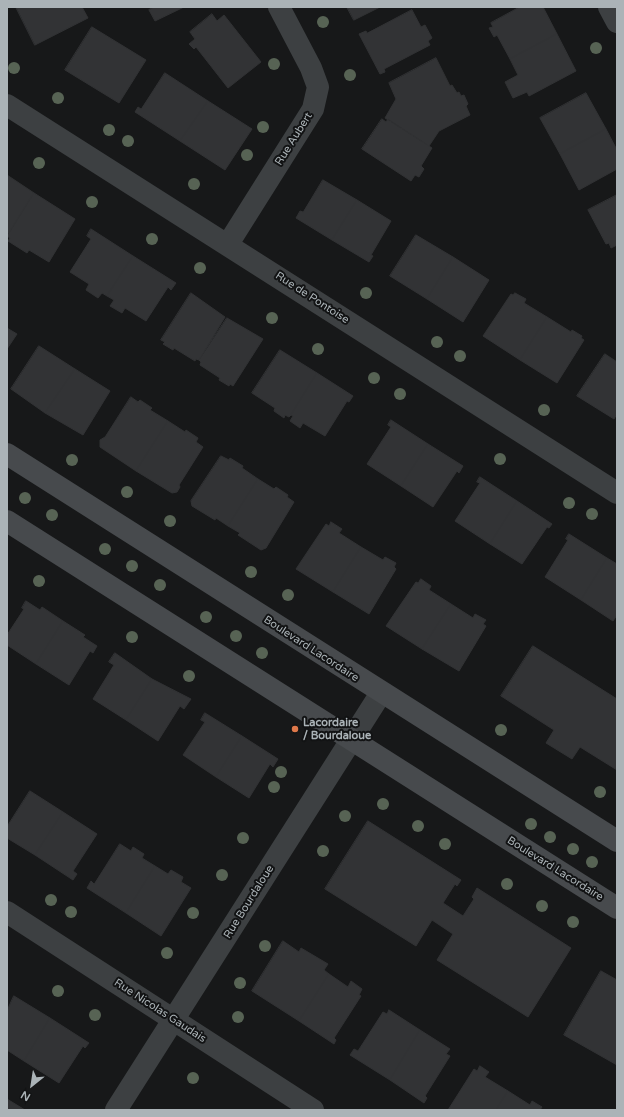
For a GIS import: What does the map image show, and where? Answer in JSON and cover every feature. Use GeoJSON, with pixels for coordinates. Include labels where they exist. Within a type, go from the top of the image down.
{"type":"FeatureCollection","features":[{"type":"Feature","properties":{"kind":"main road","name":"Boulevard Lacordaire"},"geometry":{"type":"LineString","coordinates":[[7,454],[617,842]]}},
{"type":"Feature","properties":{"kind":"main road","name":"Boulevard Lacordaire"},"geometry":{"type":"LineString","coordinates":[[7,521],[351,741],[617,908]]}},
{"type":"Feature","properties":{"kind":"street","name":"Rue Aubert"},"geometry":{"type":"LineString","coordinates":[[228,244],[313,109],[318,87],[311,68],[279,7]]}},
{"type":"Feature","properties":{"kind":"street"},"geometry":{"type":"LineString","coordinates":[[609,7],[617,22]]}},
{"type":"Feature","properties":{"kind":"street","name":"Rue de Pontoise"},"geometry":{"type":"LineString","coordinates":[[7,105],[228,244],[617,493]]}},
{"type":"Feature","properties":{"kind":"street","name":"Rue Bourdaloue"},"geometry":{"type":"LineString","coordinates":[[116,1110],[381,693]]}},
{"type":"Feature","properties":{"kind":"street","name":"Rue Nicolas Gaudais"},"geometry":{"type":"LineString","coordinates":[[7,912],[313,1110]]}},
{"type":"Feature","properties":{"kind":"building"},"geometry":{"type":"Polygon","coordinates":[[[16,7],[82,7],[88,18],[35,45],[16,7]]]}},
{"type":"Feature","properties":{"kind":"building"},"geometry":{"type":"Polygon","coordinates":[[[154,7],[184,7],[155,21],[149,10],[154,7]]]}},
{"type":"Feature","properties":{"kind":"building"},"geometry":{"type":"Polygon","coordinates":[[[347,7],[380,7],[354,20],[347,7]]]}},
{"type":"Feature","properties":{"kind":"building"},"geometry":{"type":"Polygon","coordinates":[[[520,7],[543,7],[557,34],[510,59],[497,35],[494,37],[489,28],[493,27],[491,23],[520,7]]]}},
{"type":"Feature","properties":{"kind":"building"},"geometry":{"type":"Polygon","coordinates":[[[412,10],[421,27],[425,25],[432,38],[428,41],[430,45],[384,69],[385,72],[380,74],[359,34],[366,31],[367,33],[412,10]]]}},
{"type":"Feature","properties":{"kind":"building"},"geometry":{"type":"Polygon","coordinates":[[[212,14],[217,21],[224,15],[261,62],[228,88],[196,47],[194,49],[189,44],[195,39],[190,32],[212,14]]]}},
{"type":"Feature","properties":{"kind":"building"},"geometry":{"type":"Polygon","coordinates":[[[92,27],[146,60],[119,103],[65,70],[92,27]]]}},
{"type":"Feature","properties":{"kind":"building"},"geometry":{"type":"Polygon","coordinates":[[[557,34],[576,71],[529,96],[527,92],[513,98],[505,82],[518,75],[510,59],[557,34]]]}},
{"type":"Feature","properties":{"kind":"building"},"geometry":{"type":"Polygon","coordinates":[[[436,58],[450,86],[452,85],[461,96],[464,95],[468,104],[466,106],[470,115],[439,131],[429,146],[385,118],[396,99],[389,83],[436,58]]]}},
{"type":"Feature","properties":{"kind":"building"},"geometry":{"type":"Polygon","coordinates":[[[165,73],[208,101],[180,141],[135,112],[138,107],[141,109],[165,73]]]}},
{"type":"Feature","properties":{"kind":"building"},"geometry":{"type":"Polygon","coordinates":[[[586,93],[606,129],[560,154],[540,118],[586,93]]]}},
{"type":"Feature","properties":{"kind":"building"},"geometry":{"type":"Polygon","coordinates":[[[208,101],[252,129],[225,170],[180,141],[208,101]]]}},
{"type":"Feature","properties":{"kind":"building"},"geometry":{"type":"Polygon","coordinates":[[[382,119],[386,122],[388,119],[432,148],[421,166],[424,169],[419,177],[415,175],[411,181],[362,149],[382,119]]]}},
{"type":"Feature","properties":{"kind":"building"},"geometry":{"type":"Polygon","coordinates":[[[606,129],[617,150],[617,169],[579,190],[560,154],[606,129]]]}},
{"type":"Feature","properties":{"kind":"building"},"geometry":{"type":"Polygon","coordinates":[[[7,175],[34,193],[9,233],[7,232],[7,175]]]}},
{"type":"Feature","properties":{"kind":"building"},"geometry":{"type":"Polygon","coordinates":[[[323,180],[357,200],[332,240],[296,218],[300,211],[303,212],[323,180]]]}},
{"type":"Feature","properties":{"kind":"building"},"geometry":{"type":"Polygon","coordinates":[[[34,193],[75,219],[49,262],[29,250],[27,253],[8,241],[10,238],[7,236],[34,193]]]}},
{"type":"Feature","properties":{"kind":"building"},"geometry":{"type":"Polygon","coordinates":[[[617,195],[617,245],[611,248],[609,243],[606,244],[588,210],[617,195]]]}},
{"type":"Feature","properties":{"kind":"building"},"geometry":{"type":"Polygon","coordinates":[[[357,200],[391,221],[371,255],[373,256],[369,262],[332,240],[357,200]]]}},
{"type":"Feature","properties":{"kind":"building"},"geometry":{"type":"Polygon","coordinates":[[[91,229],[133,256],[107,296],[102,293],[98,298],[86,290],[89,284],[70,272],[91,239],[87,236],[91,229]]]}},
{"type":"Feature","properties":{"kind":"building"},"geometry":{"type":"Polygon","coordinates":[[[416,235],[453,257],[427,299],[390,276],[416,235]]]}},
{"type":"Feature","properties":{"kind":"building"},"geometry":{"type":"Polygon","coordinates":[[[133,256],[176,283],[171,290],[168,287],[146,321],[125,308],[122,313],[110,306],[114,300],[107,296],[133,256]]]}},
{"type":"Feature","properties":{"kind":"building"},"geometry":{"type":"Polygon","coordinates":[[[453,257],[489,280],[463,322],[427,299],[453,257]]]}},
{"type":"Feature","properties":{"kind":"building"},"geometry":{"type":"Polygon","coordinates":[[[191,293],[225,317],[199,360],[196,359],[195,361],[174,348],[173,350],[163,344],[165,342],[161,340],[191,293]]]}},
{"type":"Feature","properties":{"kind":"building"},"geometry":{"type":"Polygon","coordinates":[[[515,293],[526,299],[524,303],[547,317],[520,360],[483,336],[511,294],[513,295],[515,293]]]}},
{"type":"Feature","properties":{"kind":"building"},"geometry":{"type":"Polygon","coordinates":[[[547,317],[571,332],[572,330],[582,336],[581,338],[584,340],[557,383],[520,360],[547,317]]]}},
{"type":"Feature","properties":{"kind":"building"},"geometry":{"type":"Polygon","coordinates":[[[227,318],[263,339],[233,386],[230,384],[229,386],[219,380],[220,378],[200,365],[201,362],[199,360],[227,318]]]}},
{"type":"Feature","properties":{"kind":"building"},"geometry":{"type":"Polygon","coordinates":[[[7,328],[17,334],[7,349],[7,328]]]}},
{"type":"Feature","properties":{"kind":"building"},"geometry":{"type":"Polygon","coordinates":[[[39,346],[75,369],[45,413],[11,389],[39,346]]]}},
{"type":"Feature","properties":{"kind":"building"},"geometry":{"type":"Polygon","coordinates":[[[280,350],[317,373],[291,415],[289,417],[285,415],[284,418],[274,411],[275,408],[252,393],[280,350]]]}},
{"type":"Feature","properties":{"kind":"building"},"geometry":{"type":"Polygon","coordinates":[[[605,354],[617,362],[617,414],[614,419],[577,396],[605,354]]]}},
{"type":"Feature","properties":{"kind":"building"},"geometry":{"type":"Polygon","coordinates":[[[75,369],[110,391],[83,435],[45,413],[75,369]]]}},
{"type":"Feature","properties":{"kind":"building"},"geometry":{"type":"Polygon","coordinates":[[[317,373],[353,396],[349,402],[347,401],[325,436],[303,423],[300,428],[290,421],[293,416],[291,415],[317,373]]]}},
{"type":"Feature","properties":{"kind":"building"},"geometry":{"type":"Polygon","coordinates":[[[131,397],[138,402],[140,400],[152,408],[150,410],[168,421],[136,471],[100,447],[100,440],[105,437],[131,397]]]}},
{"type":"Feature","properties":{"kind":"building"},"geometry":{"type":"Polygon","coordinates":[[[391,420],[428,444],[401,486],[367,464],[391,427],[388,425],[391,420]]]}},
{"type":"Feature","properties":{"kind":"building"},"geometry":{"type":"Polygon","coordinates":[[[168,421],[198,438],[196,442],[203,447],[179,485],[180,487],[177,492],[172,493],[136,471],[168,421]]]}},
{"type":"Feature","properties":{"kind":"building"},"geometry":{"type":"Polygon","coordinates":[[[428,444],[463,466],[459,473],[457,471],[433,507],[401,486],[428,444]]]}},
{"type":"Feature","properties":{"kind":"building"},"geometry":{"type":"Polygon","coordinates":[[[221,456],[229,460],[230,458],[243,466],[242,468],[258,479],[228,526],[192,506],[191,501],[221,456]]]}},
{"type":"Feature","properties":{"kind":"building"},"geometry":{"type":"Polygon","coordinates":[[[480,477],[517,501],[490,544],[455,521],[480,483],[477,482],[480,477]]]}},
{"type":"Feature","properties":{"kind":"building"},"geometry":{"type":"Polygon","coordinates":[[[258,479],[274,489],[276,487],[288,495],[287,497],[294,502],[266,548],[261,550],[238,535],[240,533],[228,526],[258,479]]]}},
{"type":"Feature","properties":{"kind":"building"},"geometry":{"type":"Polygon","coordinates":[[[517,501],[552,524],[549,528],[547,527],[522,564],[490,544],[517,501]]]}},
{"type":"Feature","properties":{"kind":"building"},"geometry":{"type":"Polygon","coordinates":[[[331,522],[342,529],[339,533],[361,547],[333,592],[296,569],[326,524],[329,526],[331,522]]]}},
{"type":"Feature","properties":{"kind":"building"},"geometry":{"type":"Polygon","coordinates":[[[569,534],[607,558],[581,600],[545,577],[568,540],[566,539],[569,534]]]}},
{"type":"Feature","properties":{"kind":"building"},"geometry":{"type":"Polygon","coordinates":[[[361,547],[383,560],[385,557],[396,563],[394,567],[396,569],[369,614],[333,592],[361,547]]]}},
{"type":"Feature","properties":{"kind":"building"},"geometry":{"type":"Polygon","coordinates":[[[607,558],[617,564],[617,615],[613,621],[581,600],[607,558]]]}},
{"type":"Feature","properties":{"kind":"building"},"geometry":{"type":"Polygon","coordinates":[[[421,579],[431,586],[429,590],[451,604],[422,649],[386,626],[416,582],[418,583],[421,579]]]}},
{"type":"Feature","properties":{"kind":"building"},"geometry":{"type":"Polygon","coordinates":[[[26,601],[40,610],[42,607],[63,621],[36,664],[7,645],[7,635],[24,609],[22,608],[26,601]]]}},
{"type":"Feature","properties":{"kind":"building"},"geometry":{"type":"Polygon","coordinates":[[[451,604],[473,618],[475,614],[486,620],[483,624],[486,626],[459,671],[422,649],[451,604]]]}},
{"type":"Feature","properties":{"kind":"building"},"geometry":{"type":"Polygon","coordinates":[[[63,621],[85,635],[83,637],[97,646],[93,653],[90,651],[69,685],[36,664],[63,621]]]}},
{"type":"Feature","properties":{"kind":"building"},"geometry":{"type":"Polygon","coordinates":[[[533,646],[617,699],[617,770],[580,747],[572,759],[546,743],[554,730],[501,696],[533,646]]]}},
{"type":"Feature","properties":{"kind":"building"},"geometry":{"type":"Polygon","coordinates":[[[115,653],[152,679],[126,720],[93,699],[114,665],[109,662],[115,653]]]}},
{"type":"Feature","properties":{"kind":"building"},"geometry":{"type":"Polygon","coordinates":[[[152,679],[191,699],[184,709],[180,706],[158,741],[126,720],[152,679]]]}},
{"type":"Feature","properties":{"kind":"building"},"geometry":{"type":"Polygon","coordinates":[[[205,713],[242,736],[216,777],[183,755],[205,722],[201,720],[205,713]]]}},
{"type":"Feature","properties":{"kind":"building"},"geometry":{"type":"Polygon","coordinates":[[[242,736],[278,759],[273,767],[270,764],[249,798],[216,777],[242,736]]]}},
{"type":"Feature","properties":{"kind":"building"},"geometry":{"type":"Polygon","coordinates":[[[30,791],[63,812],[35,855],[7,838],[7,827],[30,791]]]}},
{"type":"Feature","properties":{"kind":"building"},"geometry":{"type":"Polygon","coordinates":[[[63,812],[97,834],[73,871],[77,874],[73,880],[35,855],[63,812]]]}},
{"type":"Feature","properties":{"kind":"building"},"geometry":{"type":"Polygon","coordinates":[[[368,821],[461,880],[457,886],[455,884],[443,903],[463,916],[474,899],[472,897],[477,888],[571,948],[528,1017],[437,960],[453,934],[432,920],[416,946],[325,889],[368,821]]]}},
{"type":"Feature","properties":{"kind":"building"},"geometry":{"type":"Polygon","coordinates":[[[120,844],[131,851],[133,847],[144,854],[142,858],[155,866],[126,913],[87,888],[91,881],[94,884],[120,844]]]}},
{"type":"Feature","properties":{"kind":"building"},"geometry":{"type":"Polygon","coordinates":[[[155,866],[168,874],[171,870],[183,877],[181,882],[191,888],[161,936],[126,913],[155,866]]]}},
{"type":"Feature","properties":{"kind":"building"},"geometry":{"type":"Polygon","coordinates":[[[283,941],[299,952],[301,948],[328,964],[324,970],[329,974],[299,1021],[252,991],[283,941]]]}},
{"type":"Feature","properties":{"kind":"building"},"geometry":{"type":"Polygon","coordinates":[[[601,971],[617,980],[617,1065],[564,1035],[601,971]]]}},
{"type":"Feature","properties":{"kind":"building"},"geometry":{"type":"Polygon","coordinates":[[[329,974],[348,987],[351,981],[362,989],[359,995],[361,996],[334,1038],[336,1040],[334,1044],[299,1021],[329,974]]]}},
{"type":"Feature","properties":{"kind":"building"},"geometry":{"type":"Polygon","coordinates":[[[14,996],[50,1018],[24,1061],[7,1050],[7,1011],[14,996]]]}},
{"type":"Feature","properties":{"kind":"building"},"geometry":{"type":"Polygon","coordinates":[[[389,1010],[420,1030],[390,1080],[350,1055],[354,1049],[358,1051],[383,1012],[387,1014],[389,1010]]]}},
{"type":"Feature","properties":{"kind":"building"},"geometry":{"type":"Polygon","coordinates":[[[50,1018],[89,1043],[85,1048],[83,1046],[59,1083],[24,1061],[50,1018]]]}},
{"type":"Feature","properties":{"kind":"building"},"geometry":{"type":"Polygon","coordinates":[[[420,1030],[450,1049],[446,1054],[450,1056],[425,1096],[427,1098],[424,1103],[390,1080],[420,1030]]]}},
{"type":"Feature","properties":{"kind":"building"},"geometry":{"type":"Polygon","coordinates":[[[480,1066],[489,1072],[485,1077],[508,1091],[496,1110],[448,1110],[474,1069],[477,1071],[480,1066]]]}},
{"type":"Feature","properties":{"kind":"building"},"geometry":{"type":"Polygon","coordinates":[[[508,1091],[530,1105],[532,1101],[542,1107],[540,1110],[496,1110],[508,1091]]]}},
{"type":"Feature","properties":{"kind":"building"},"geometry":{"type":"Polygon","coordinates":[[[7,1099],[25,1110],[7,1110],[7,1099]]]}},
{"type":"Feature","properties":{"kind":"place","name":"Lacordaire / Bourdaloue"},"geometry":{"type":"Point","coordinates":[295,729]}}]}
